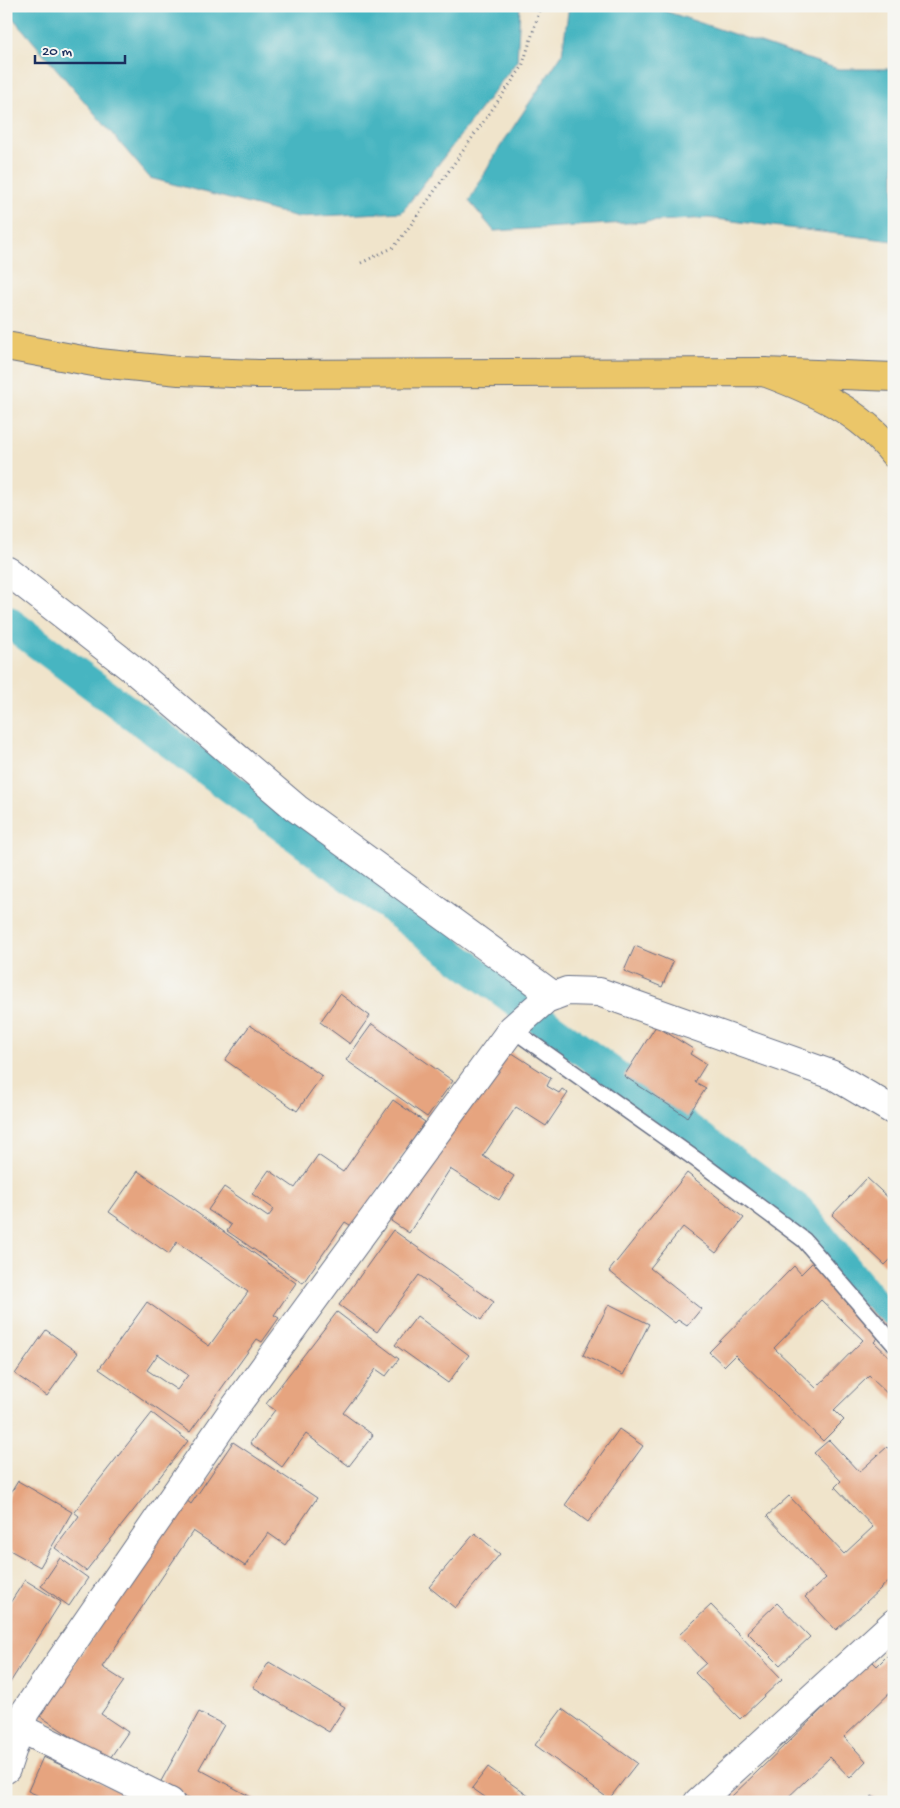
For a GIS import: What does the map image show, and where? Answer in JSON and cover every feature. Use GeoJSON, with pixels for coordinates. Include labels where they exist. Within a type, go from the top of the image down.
{"type":"FeatureCollection","features":[{"type":"Feature","properties":{"kind":"main road"},"geometry":{"type":"LineString","coordinates":[[6,346],[99,363],[179,371],[258,374],[764,372],[894,378]]}},
{"type":"Feature","properties":{"kind":"main road"},"geometry":{"type":"LineString","coordinates":[[764,372],[832,401],[861,421],[894,454]]}},
{"type":"Feature","properties":{"kind":"street"},"geometry":{"type":"LineString","coordinates":[[6,570],[135,671],[296,808],[550,998]]}},
{"type":"Feature","properties":{"kind":"street"},"geometry":{"type":"LineString","coordinates":[[6,1769],[25,1712],[235,1408],[512,1029],[550,998],[568,992],[599,992],[833,1075],[894,1111]]}},
{"type":"Feature","properties":{"kind":"street"},"geometry":{"type":"LineString","coordinates":[[698,1802],[894,1623]]}},
{"type":"Feature","properties":{"kind":"street"},"geometry":{"type":"LineString","coordinates":[[20,1728],[170,1802]]}},
{"type":"Feature","properties":{"kind":"lane"},"geometry":{"type":"LineString","coordinates":[[512,1029],[701,1163],[804,1240],[894,1344]]}},
{"type":"Feature","properties":{"kind":"path"},"geometry":{"type":"LineString","coordinates":[[361,263],[394,247],[410,226],[522,66],[541,6]]}},
{"type":"Feature","properties":{"kind":"water"},"geometry":{"type":"Polygon","coordinates":[[[6,6],[520,6],[517,61],[402,212],[298,217],[150,178],[6,10],[6,6]]]}},
{"type":"Feature","properties":{"kind":"water"},"geometry":{"type":"Polygon","coordinates":[[[569,6],[650,6],[838,69],[894,69],[894,241],[708,218],[494,231],[469,201],[498,150],[562,54],[569,6]]]}},
{"type":"Feature","properties":{"kind":"building"},"geometry":{"type":"Polygon","coordinates":[[[635,946],[673,962],[662,987],[624,971],[635,946]]]}},
{"type":"Feature","properties":{"kind":"building"},"geometry":{"type":"Polygon","coordinates":[[[340,994],[370,1016],[350,1044],[320,1022],[340,994]]]}},
{"type":"Feature","properties":{"kind":"building"},"geometry":{"type":"Polygon","coordinates":[[[372,1024],[453,1081],[427,1117],[346,1060],[372,1024]]]}},
{"type":"Feature","properties":{"kind":"building"},"geometry":{"type":"Polygon","coordinates":[[[250,1025],[322,1076],[297,1111],[225,1060],[250,1025]]]}},
{"type":"Feature","properties":{"kind":"building"},"geometry":{"type":"Polygon","coordinates":[[[656,1026],[693,1049],[690,1054],[706,1064],[695,1082],[706,1088],[687,1117],[624,1076],[656,1026]]]}},
{"type":"Feature","properties":{"kind":"building"},"geometry":{"type":"Polygon","coordinates":[[[503,1047],[551,1078],[547,1086],[559,1093],[562,1089],[568,1093],[546,1126],[516,1107],[483,1156],[514,1176],[499,1200],[450,1169],[409,1233],[391,1221],[503,1047]]]}},
{"type":"Feature","properties":{"kind":"building"},"geometry":{"type":"Polygon","coordinates":[[[393,1100],[425,1122],[353,1227],[345,1222],[303,1283],[227,1231],[231,1225],[208,1210],[224,1187],[268,1217],[274,1209],[252,1194],[269,1170],[295,1188],[318,1155],[343,1172],[393,1100]]]}},
{"type":"Feature","properties":{"kind":"building"},"geometry":{"type":"Polygon","coordinates":[[[138,1171],[296,1283],[274,1315],[279,1318],[262,1342],[257,1339],[190,1432],[99,1369],[147,1302],[209,1346],[248,1292],[177,1242],[169,1254],[109,1212],[138,1171]],[[158,1354],[147,1370],[177,1390],[188,1375],[158,1354]]]}},
{"type":"Feature","properties":{"kind":"building"},"geometry":{"type":"Polygon","coordinates":[[[687,1173],[744,1218],[716,1253],[683,1227],[650,1268],[701,1309],[687,1326],[678,1320],[675,1323],[609,1271],[687,1173]]]}},
{"type":"Feature","properties":{"kind":"building"},"geometry":{"type":"Polygon","coordinates":[[[867,1178],[894,1203],[894,1256],[885,1265],[832,1215],[867,1178]]]}},
{"type":"Feature","properties":{"kind":"building"},"geometry":{"type":"Polygon","coordinates":[[[393,1230],[494,1302],[481,1320],[419,1275],[377,1332],[339,1305],[393,1230]]]}},
{"type":"Feature","properties":{"kind":"building"},"geometry":{"type":"Polygon","coordinates":[[[813,1262],[888,1327],[874,1342],[894,1361],[894,1400],[869,1376],[834,1410],[844,1420],[823,1441],[735,1355],[724,1366],[709,1352],[794,1266],[801,1274],[813,1262]],[[821,1300],[774,1348],[816,1388],[863,1340],[821,1300]]]}},
{"type":"Feature","properties":{"kind":"building"},"geometry":{"type":"Polygon","coordinates":[[[609,1304],[649,1324],[623,1375],[583,1355],[609,1304]]]}},
{"type":"Feature","properties":{"kind":"building"},"geometry":{"type":"Polygon","coordinates":[[[337,1312],[399,1359],[386,1376],[376,1369],[343,1413],[373,1435],[349,1466],[306,1434],[282,1467],[250,1443],[275,1410],[266,1404],[337,1312]]]}},
{"type":"Feature","properties":{"kind":"building"},"geometry":{"type":"Polygon","coordinates":[[[417,1316],[469,1355],[448,1383],[395,1345],[417,1316]]]}},
{"type":"Feature","properties":{"kind":"building"},"geometry":{"type":"Polygon","coordinates":[[[46,1330],[78,1353],[47,1396],[15,1374],[46,1330]]]}},
{"type":"Feature","properties":{"kind":"building"},"geometry":{"type":"Polygon","coordinates":[[[152,1413],[188,1441],[86,1571],[55,1548],[79,1516],[74,1512],[152,1413]]]}},
{"type":"Feature","properties":{"kind":"building"},"geometry":{"type":"Polygon","coordinates":[[[619,1429],[643,1446],[588,1522],[565,1505],[619,1429]]]}},
{"type":"Feature","properties":{"kind":"building"},"geometry":{"type":"Polygon","coordinates":[[[829,1440],[859,1472],[887,1447],[894,1455],[894,1576],[836,1630],[805,1597],[826,1578],[767,1516],[789,1496],[844,1554],[873,1527],[835,1487],[841,1481],[814,1453],[829,1440]]]}},
{"type":"Feature","properties":{"kind":"building"},"geometry":{"type":"Polygon","coordinates":[[[233,1442],[317,1498],[285,1545],[268,1533],[245,1566],[193,1531],[102,1667],[124,1681],[101,1714],[128,1732],[108,1761],[40,1716],[185,1499],[191,1504],[233,1442]]]}},
{"type":"Feature","properties":{"kind":"building"},"geometry":{"type":"Polygon","coordinates":[[[18,1481],[72,1512],[40,1567],[6,1548],[6,1501],[18,1481]]]}},
{"type":"Feature","properties":{"kind":"building"},"geometry":{"type":"Polygon","coordinates":[[[475,1533],[500,1554],[455,1608],[429,1587],[475,1533]]]}},
{"type":"Feature","properties":{"kind":"building"},"geometry":{"type":"Polygon","coordinates":[[[60,1558],[88,1578],[69,1606],[41,1586],[60,1558]]]}},
{"type":"Feature","properties":{"kind":"building"},"geometry":{"type":"Polygon","coordinates":[[[25,1580],[61,1602],[6,1689],[6,1609],[25,1580]]]}},
{"type":"Feature","properties":{"kind":"building"},"geometry":{"type":"Polygon","coordinates":[[[777,1603],[810,1637],[780,1665],[747,1632],[777,1603]]]}},
{"type":"Feature","properties":{"kind":"building"},"geometry":{"type":"Polygon","coordinates":[[[711,1605],[782,1679],[740,1719],[695,1673],[706,1663],[679,1635],[711,1605]]]}},
{"type":"Feature","properties":{"kind":"building"},"geometry":{"type":"Polygon","coordinates":[[[894,1649],[894,1689],[844,1737],[866,1761],[850,1778],[830,1757],[783,1802],[718,1802],[726,1794],[730,1798],[872,1661],[877,1666],[894,1649]]]}},
{"type":"Feature","properties":{"kind":"building"},"geometry":{"type":"Polygon","coordinates":[[[269,1662],[345,1707],[329,1732],[253,1687],[269,1662]]]}},
{"type":"Feature","properties":{"kind":"building"},"geometry":{"type":"Polygon","coordinates":[[[562,1709],[637,1763],[609,1799],[535,1745],[562,1709]]]}},
{"type":"Feature","properties":{"kind":"building"},"geometry":{"type":"Polygon","coordinates":[[[199,1712],[224,1725],[199,1769],[260,1802],[195,1802],[160,1783],[199,1712]]]}},
{"type":"Feature","properties":{"kind":"building"},"geometry":{"type":"Polygon","coordinates":[[[43,1757],[144,1802],[52,1802],[28,1791],[43,1757]]]}},
{"type":"Feature","properties":{"kind":"building"},"geometry":{"type":"Polygon","coordinates":[[[488,1767],[537,1802],[492,1802],[472,1788],[488,1767]]]}},
{"type":"Feature","properties":{"kind":"building"},"geometry":{"type":"Polygon","coordinates":[[[872,1796],[882,1802],[868,1802],[872,1796]]]}},
{"type":"Feature","properties":{"kind":"waterway"},"geometry":{"type":"LineString","coordinates":[[6,620],[545,1023],[799,1210],[894,1328]]}}]}
